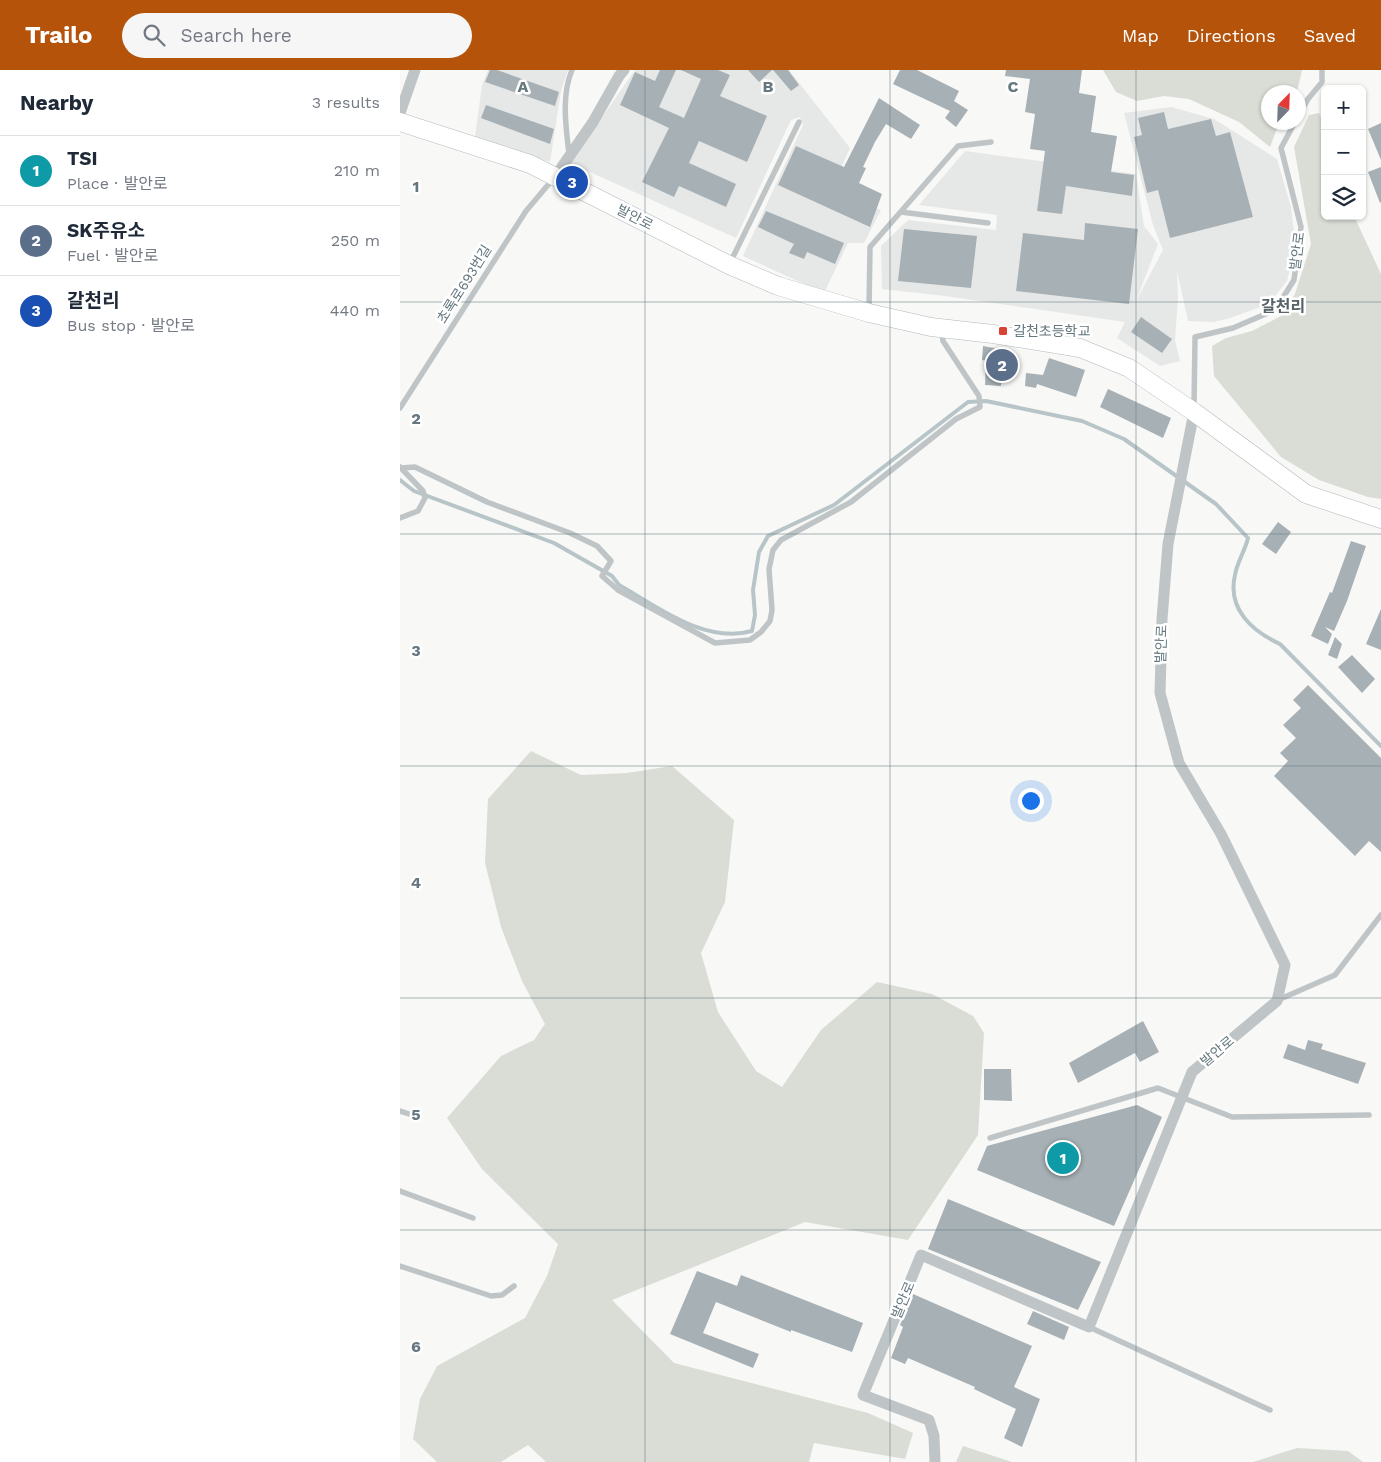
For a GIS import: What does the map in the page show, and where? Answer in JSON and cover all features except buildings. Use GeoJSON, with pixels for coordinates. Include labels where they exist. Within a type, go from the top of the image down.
{"type":"FeatureCollection","features":[{"type":"Feature","properties":{"kind":"main road","name":"발안로"},"geometry":{"type":"LineString","coordinates":[[400,122],[530,164],[729,265],[778,286],[869,313],[942,328],[1080,348],[1129,368],[1194,412],[1306,494],[1381,519]]}},
{"type":"Feature","properties":{"kind":"street"},"geometry":{"type":"LineString","coordinates":[[400,113],[415,70]]}},
{"type":"Feature","properties":{"kind":"street"},"geometry":{"type":"LineString","coordinates":[[555,177],[569,154],[593,122],[618,76],[624,70]]}},
{"type":"Feature","properties":{"kind":"street","name":"발안로"},"geometry":{"type":"LineString","coordinates":[[935,1462],[934,1436],[929,1420],[863,1395],[921,1255],[1089,1327],[1192,1072],[1277,1001],[1285,965],[1221,834],[1178,764],[1160,693],[1162,618],[1167,554],[1183,460],[1194,412]]}},
{"type":"Feature","properties":{"kind":"lane"},"geometry":{"type":"LineString","coordinates":[[569,154],[566,119],[567,81],[572,70]]}},
{"type":"Feature","properties":{"kind":"lane"},"geometry":{"type":"LineString","coordinates":[[1306,102],[1322,82],[1322,70]]}},
{"type":"Feature","properties":{"kind":"lane"},"geometry":{"type":"LineString","coordinates":[[729,265],[799,122]]}},
{"type":"Feature","properties":{"kind":"lane","name":"발안로"},"geometry":{"type":"LineString","coordinates":[[1194,412],[1195,337],[1233,328],[1275,310],[1294,280],[1301,227],[1281,148],[1291,130]]}},
{"type":"Feature","properties":{"kind":"lane"},"geometry":{"type":"LineString","coordinates":[[869,313],[870,246],[958,146],[991,142]]}},
{"type":"Feature","properties":{"kind":"lane","name":"초록로693번길"},"geometry":{"type":"LineString","coordinates":[[400,408],[526,211],[555,177]]}},
{"type":"Feature","properties":{"kind":"lane"},"geometry":{"type":"LineString","coordinates":[[901,212],[988,224]]}},
{"type":"Feature","properties":{"kind":"lane"},"geometry":{"type":"LineString","coordinates":[[401,467],[415,467],[487,502],[570,533],[596,546],[611,560],[602,576],[618,590],[715,643],[750,640],[762,632],[770,621],[772,610],[769,569],[773,550],[781,540],[850,502],[956,419],[980,407],[979,396],[943,341],[942,328]]}},
{"type":"Feature","properties":{"kind":"lane"},"geometry":{"type":"LineString","coordinates":[[400,518],[418,511],[425,498],[423,491],[401,467]]}},
{"type":"Feature","properties":{"kind":"lane"},"geometry":{"type":"LineString","coordinates":[[1277,1001],[1335,975],[1381,915]]}},
{"type":"Feature","properties":{"kind":"lane"},"geometry":{"type":"LineString","coordinates":[[990,1138],[1158,1088],[1182,1095],[1232,1117],[1369,1115]]}},
{"type":"Feature","properties":{"kind":"lane"},"geometry":{"type":"LineString","coordinates":[[400,1110],[416,1116]]}},
{"type":"Feature","properties":{"kind":"lane"},"geometry":{"type":"LineString","coordinates":[[400,1191],[473,1218]]}},
{"type":"Feature","properties":{"kind":"lane"},"geometry":{"type":"LineString","coordinates":[[400,1266],[491,1296],[502,1295],[514,1286]]}},
{"type":"Feature","properties":{"kind":"lane"},"geometry":{"type":"LineString","coordinates":[[1089,1327],[1270,1410]]}},
{"type":"Feature","properties":{"kind":"shaded area"},"geometry":{"type":"Polygon","coordinates":[[[488,70],[568,70],[561,91],[550,162],[475,137],[482,85],[488,70]]]}},
{"type":"Feature","properties":{"kind":"shaded area"},"geometry":{"type":"Polygon","coordinates":[[[635,70],[789,70],[850,148],[831,190],[881,210],[864,243],[848,243],[824,293],[743,256],[803,125],[800,117],[791,120],[736,238],[570,163],[635,70]]]}},
{"type":"Feature","properties":{"kind":"shaded area"},"geometry":{"type":"Polygon","coordinates":[[[1103,70],[1302,70],[1299,85],[1261,85],[1261,130],[1276,130],[1270,147],[1239,122],[1189,99],[1164,96],[1137,101],[1116,92],[1103,70]]]}},
{"type":"Feature","properties":{"kind":"shaded area"},"geometry":{"type":"Polygon","coordinates":[[[1171,107],[1214,119],[1277,159],[1291,207],[1294,232],[1293,256],[1287,281],[1272,300],[1258,308],[1227,319],[1213,322],[1188,321],[1177,271],[1178,298],[1175,340],[1180,361],[1160,366],[1117,338],[1125,322],[945,296],[882,289],[881,246],[908,220],[996,230],[997,215],[919,205],[965,151],[1136,174],[1144,226],[1158,244],[1136,301],[1163,250],[1153,225],[1124,113],[1171,107]]]}},
{"type":"Feature","properties":{"kind":"shaded area"},"geometry":{"type":"Polygon","coordinates":[[[1319,113],[1321,118],[1321,220],[1356,220],[1381,274],[1381,499],[1368,497],[1319,480],[1281,457],[1214,376],[1212,346],[1226,338],[1252,331],[1281,316],[1295,294],[1311,244],[1294,147],[1302,130],[1306,130],[1306,121],[1309,115],[1319,113]]]}},
{"type":"Feature","properties":{"kind":"shaded area"},"geometry":{"type":"Polygon","coordinates":[[[531,751],[581,775],[627,773],[672,766],[734,820],[725,902],[701,953],[718,1012],[756,1071],[782,1087],[821,1030],[877,982],[932,994],[973,1016],[984,1033],[978,1135],[908,1240],[805,1222],[612,1300],[674,1363],[868,1413],[913,1433],[905,1459],[814,1443],[809,1462],[546,1462],[528,1445],[501,1462],[437,1462],[413,1439],[420,1399],[437,1366],[525,1318],[547,1276],[558,1244],[482,1169],[447,1118],[501,1056],[534,1040],[545,1024],[522,981],[501,927],[485,863],[488,799],[531,751]]]}},
{"type":"Feature","properties":{"kind":"shaded area"},"geometry":{"type":"Polygon","coordinates":[[[963,1446],[1012,1462],[956,1462],[963,1446]]]}},
{"type":"Feature","properties":{"kind":"shaded area"},"geometry":{"type":"Polygon","coordinates":[[[1297,1448],[1348,1451],[1363,1462],[1253,1462],[1297,1448]]]}},
{"type":"Feature","properties":{"kind":"waterway"},"geometry":{"type":"LineString","coordinates":[[400,480],[414,491],[554,543],[612,576],[619,585],[682,621],[699,628],[734,634],[752,631],[755,615],[753,590],[759,552],[768,536],[834,505],[968,402],[986,401],[1082,421],[1124,439],[1216,504],[1248,538],[1236,570],[1233,587],[1238,608],[1260,633],[1280,644],[1381,746]]}},
{"type":"Feature","properties":{"kind":"place","name":"갈천리"},"geometry":{"type":"Point","coordinates":[572,182]}},
{"type":"Feature","properties":{"kind":"place","name":"갈천초등학교"},"geometry":{"type":"Point","coordinates":[1003,331]}},
{"type":"Feature","properties":{"kind":"place","name":"SK주유소"},"geometry":{"type":"Point","coordinates":[1002,365]}},
{"type":"Feature","properties":{"kind":"place","name":"TSI"},"geometry":{"type":"Point","coordinates":[1063,1158]}},
{"type":"Feature","properties":{"kind":"district","name":"갈천리"},"geometry":{"type":"Point","coordinates":[1283,306]}}]}
